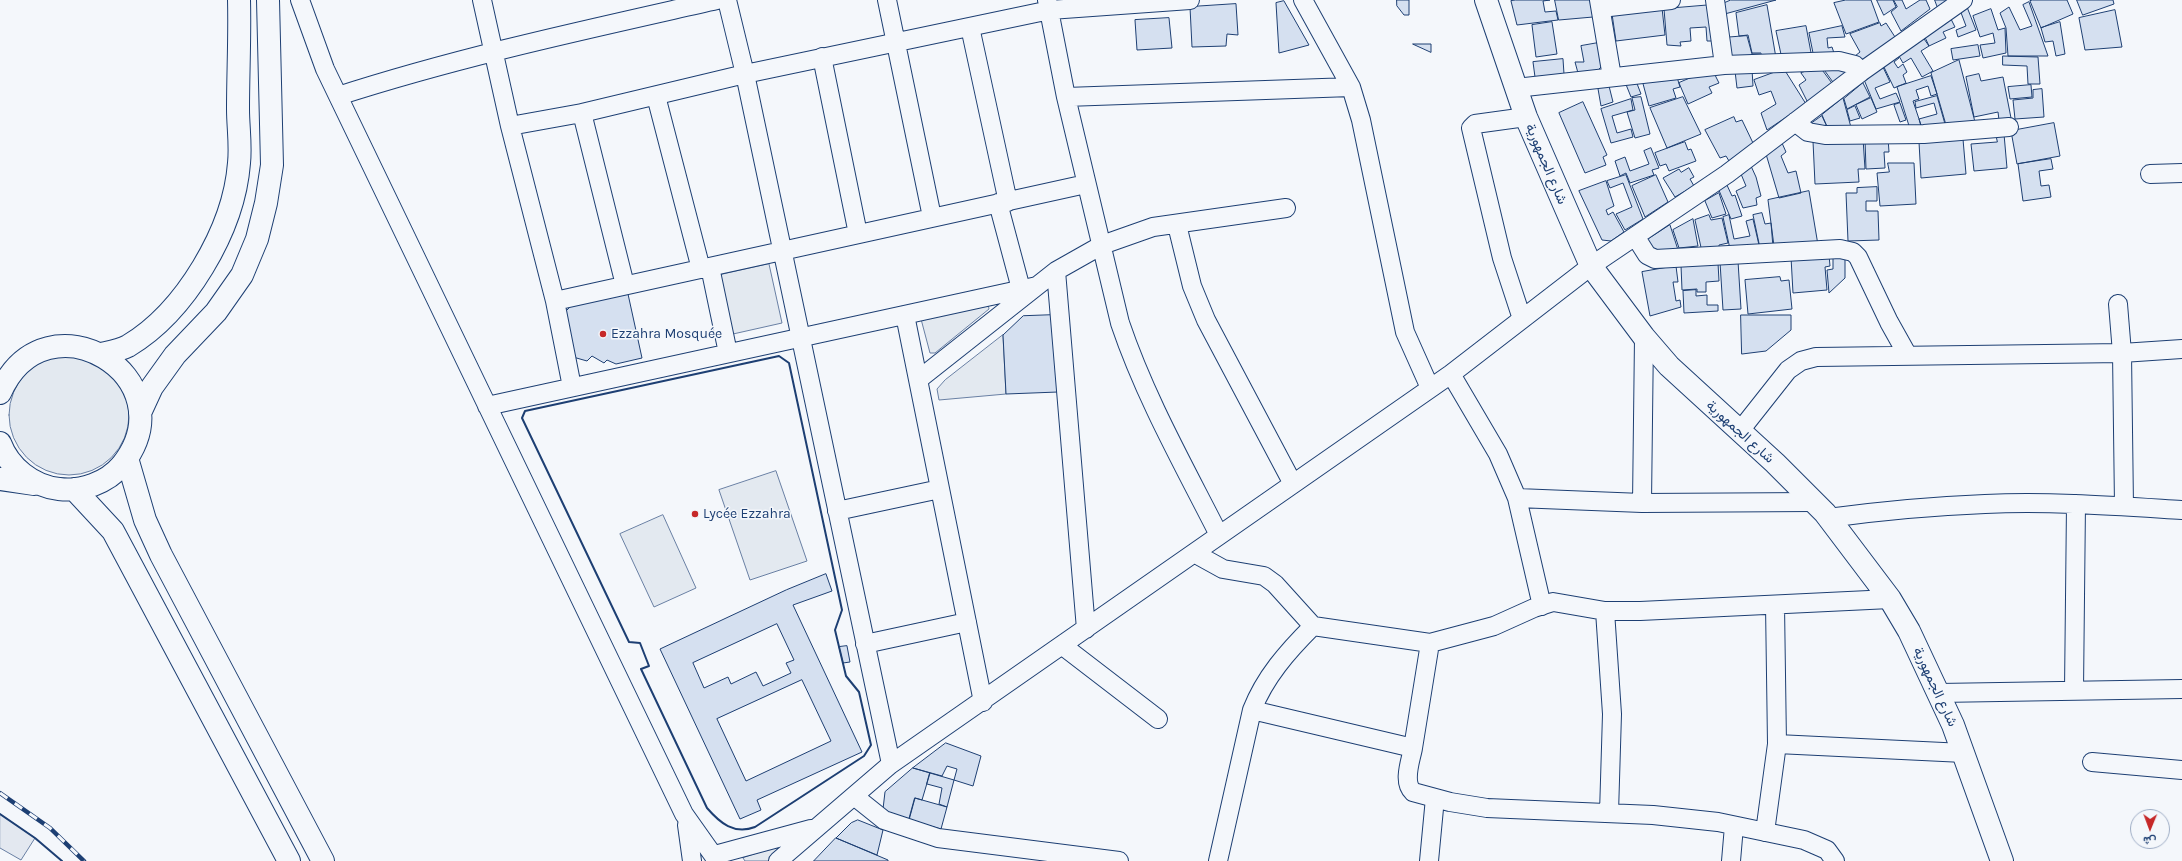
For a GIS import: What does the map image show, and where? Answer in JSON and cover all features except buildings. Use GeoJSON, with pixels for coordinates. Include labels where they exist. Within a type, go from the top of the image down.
{"type":"FeatureCollection","features":[{"type":"Feature","properties":{"kind":"main road"},"geometry":{"type":"LineString","coordinates":[[102,354],[126,347],[148,331],[168,311],[190,288],[221,231],[232,200],[239,163],[240,0]]}},
{"type":"Feature","properties":{"kind":"main road"},"geometry":{"type":"LineString","coordinates":[[140,413],[152,387],[175,355],[216,312],[242,275],[257,239],[266,203],[272,165],[268,0]]}},
{"type":"Feature","properties":{"kind":"main road","name":"شارع الجمهورية"},"geometry":{"type":"LineString","coordinates":[[1486,0],[1526,117],[1591,266],[1644,338],[1669,366],[1739,432],[1775,463],[1813,502],[1828,518],[1890,599],[1909,631],[1939,693],[1964,753],[2002,861]]}},
{"type":"Feature","properties":{"kind":"main road"},"geometry":{"type":"LineString","coordinates":[[0,393],[12,372],[22,362],[47,349],[75,346],[102,354],[118,367],[131,384],[140,413],[139,429],[135,444],[127,458],[119,468],[98,483],[74,489],[58,489],[0,479]]}},
{"type":"Feature","properties":{"kind":"main road"},"geometry":{"type":"LineString","coordinates":[[0,443],[10,462],[20,472],[43,486]]}},
{"type":"Feature","properties":{"kind":"main road"},"geometry":{"type":"LineString","coordinates":[[127,458],[145,520],[161,555],[323,861]]}},
{"type":"Feature","properties":{"kind":"main road"},"geometry":{"type":"LineString","coordinates":[[74,489],[113,531],[289,861]]}},
{"type":"Feature","properties":{"kind":"street"},"geometry":{"type":"LineString","coordinates":[[300,0],[325,69],[684,814],[714,858],[816,827]]}},
{"type":"Feature","properties":{"kind":"street"},"geometry":{"type":"LineString","coordinates":[[482,0],[510,126],[554,301],[572,387]]}},
{"type":"Feature","properties":{"kind":"street"},"geometry":{"type":"LineString","coordinates":[[338,96],[394,78],[494,50],[716,0]]}},
{"type":"Feature","properties":{"kind":"street"},"geometry":{"type":"LineString","coordinates":[[727,0],[745,74],[891,764]]}},
{"type":"Feature","properties":{"kind":"street"},"geometry":{"type":"LineString","coordinates":[[887,0],[932,218]]}},
{"type":"Feature","properties":{"kind":"street"},"geometry":{"type":"LineString","coordinates":[[510,126],[582,114],[745,74],[822,57],[970,28],[1049,5],[1190,0]]}},
{"type":"Feature","properties":{"kind":"street"},"geometry":{"type":"LineString","coordinates":[[1303,0],[1351,87],[1361,120],[1405,332],[1430,388]]}},
{"type":"Feature","properties":{"kind":"street"},"geometry":{"type":"LineString","coordinates":[[1612,77],[1600,4],[1671,0]]}},
{"type":"Feature","properties":{"kind":"street"},"geometry":{"type":"LineString","coordinates":[[1715,0],[1724,65]]}},
{"type":"Feature","properties":{"kind":"street"},"geometry":{"type":"LineString","coordinates":[[778,861],[891,764],[983,702],[1194,552],[1451,374],[1591,266],[1727,174],[1861,72],[1963,0]]}},
{"type":"Feature","properties":{"kind":"street"},"geometry":{"type":"LineString","coordinates":[[1049,5],[1066,98],[1120,324],[1131,356],[1219,535]]}},
{"type":"Feature","properties":{"kind":"street"},"geometry":{"type":"LineString","coordinates":[[970,28],[1003,202],[1029,288]]}},
{"type":"Feature","properties":{"kind":"street"},"geometry":{"type":"LineString","coordinates":[[822,57],[858,234]]}},
{"type":"Feature","properties":{"kind":"street"},"geometry":{"type":"LineString","coordinates":[[1516,88],[1724,65],[1838,61],[1855,65],[1861,72]]}},
{"type":"Feature","properties":{"kind":"street"},"geometry":{"type":"LineString","coordinates":[[1066,98],[1351,87]]}},
{"type":"Feature","properties":{"kind":"street"},"geometry":{"type":"LineString","coordinates":[[656,96],[728,353]]}},
{"type":"Feature","properties":{"kind":"street"},"geometry":{"type":"LineString","coordinates":[[582,114],[625,285]]}},
{"type":"Feature","properties":{"kind":"street"},"geometry":{"type":"LineString","coordinates":[[1522,320],[1502,258],[1471,128],[1475,124],[1526,117]]}},
{"type":"Feature","properties":{"kind":"street"},"geometry":{"type":"LineString","coordinates":[[1796,122],[1808,132],[1824,135],[1924,134],[2009,127]]}},
{"type":"Feature","properties":{"kind":"street"},"geometry":{"type":"LineString","coordinates":[[2150,174],[2182,172]]}},
{"type":"Feature","properties":{"kind":"street"},"geometry":{"type":"LineString","coordinates":[[554,301],[1086,184]]}},
{"type":"Feature","properties":{"kind":"street"},"geometry":{"type":"LineString","coordinates":[[918,380],[1029,288],[1102,245],[1153,227],[1177,225],[1286,208]]}},
{"type":"Feature","properties":{"kind":"street"},"geometry":{"type":"LineString","coordinates":[[1177,225],[1192,286],[1206,320],[1294,484]]}},
{"type":"Feature","properties":{"kind":"street"},"geometry":{"type":"LineString","coordinates":[[1635,236],[1647,255],[1655,259],[1840,249],[1853,252],[1858,257],[1889,322],[1908,356]]}},
{"type":"Feature","properties":{"kind":"street"},"geometry":{"type":"LineString","coordinates":[[1056,271],[1086,629]]}},
{"type":"Feature","properties":{"kind":"street"},"geometry":{"type":"LineString","coordinates":[[487,406],[1029,288]]}},
{"type":"Feature","properties":{"kind":"street"},"geometry":{"type":"LineString","coordinates":[[2118,304],[2122,353],[2124,506]]}},
{"type":"Feature","properties":{"kind":"street"},"geometry":{"type":"LineString","coordinates":[[905,315],[983,702]]}},
{"type":"Feature","properties":{"kind":"street"},"geometry":{"type":"LineString","coordinates":[[1642,503],[1644,338]]}},
{"type":"Feature","properties":{"kind":"street"},"geometry":{"type":"LineString","coordinates":[[1739,432],[1788,370],[1801,361],[1816,357],[2122,353],[2182,349]]}},
{"type":"Feature","properties":{"kind":"street"},"geometry":{"type":"LineString","coordinates":[[1451,374],[1498,454],[1517,498],[1542,606]]}},
{"type":"Feature","properties":{"kind":"street"},"geometry":{"type":"LineString","coordinates":[[837,511],[940,489]]}},
{"type":"Feature","properties":{"kind":"street"},"geometry":{"type":"LineString","coordinates":[[1517,498],[1642,503],[1813,502]]}},
{"type":"Feature","properties":{"kind":"street"},"geometry":{"type":"LineString","coordinates":[[1828,518],[1880,512],[1986,504],[2076,504],[2182,510]]}},
{"type":"Feature","properties":{"kind":"street"},"geometry":{"type":"LineString","coordinates":[[2074,690],[2076,504]]}},
{"type":"Feature","properties":{"kind":"street"},"geometry":{"type":"LineString","coordinates":[[1194,552],[1222,569],[1264,576],[1275,584],[1313,626],[1430,643],[1494,626],[1553,602],[1566,603],[1605,611],[1890,599]]}},
{"type":"Feature","properties":{"kind":"street"},"geometry":{"type":"LineString","coordinates":[[1765,832],[1777,744],[1775,605]]}},
{"type":"Feature","properties":{"kind":"street"},"geometry":{"type":"LineString","coordinates":[[1605,611],[1612,714],[1609,813]]}},
{"type":"Feature","properties":{"kind":"street"},"geometry":{"type":"LineString","coordinates":[[865,644],[967,622]]}},
{"type":"Feature","properties":{"kind":"street"},"geometry":{"type":"LineString","coordinates":[[1218,861],[1252,710],[1272,671],[1292,647],[1313,626]]}},
{"type":"Feature","properties":{"kind":"street"},"geometry":{"type":"LineString","coordinates":[[1430,643],[1407,780],[1408,788],[1413,792],[1435,798],[1487,808],[1653,815],[1734,826],[1804,840],[1827,850],[1835,861]]}},
{"type":"Feature","properties":{"kind":"street"},"geometry":{"type":"LineString","coordinates":[[1063,646],[1158,719]]}},
{"type":"Feature","properties":{"kind":"street"},"geometry":{"type":"LineString","coordinates":[[1939,693],[2182,689]]}},
{"type":"Feature","properties":{"kind":"street"},"geometry":{"type":"LineString","coordinates":[[1252,710],[1413,748]]}},
{"type":"Feature","properties":{"kind":"street"},"geometry":{"type":"LineString","coordinates":[[1777,744],[1964,753]]}},
{"type":"Feature","properties":{"kind":"street"},"geometry":{"type":"LineString","coordinates":[[2092,762],[2182,770]]}},
{"type":"Feature","properties":{"kind":"street"},"geometry":{"type":"LineString","coordinates":[[854,796],[884,820],[938,838],[1119,861]]}},
{"type":"Feature","properties":{"kind":"street"},"geometry":{"type":"LineString","coordinates":[[1429,861],[1435,798]]}},
{"type":"Feature","properties":{"kind":"street"},"geometry":{"type":"LineString","coordinates":[[684,814],[689,831],[692,861]]}},
{"type":"Feature","properties":{"kind":"street"},"geometry":{"type":"LineString","coordinates":[[1731,861],[1734,826]]}},
{"type":"Feature","properties":{"kind":"shaded area"},"geometry":{"type":"Polygon","coordinates":[[[769,264],[782,323],[733,334],[720,275],[769,264]]]}},
{"type":"Feature","properties":{"kind":"shaded area"},"geometry":{"type":"Polygon","coordinates":[[[988,304],[989,309],[935,353],[930,353],[921,319],[988,304]]]}},
{"type":"Feature","properties":{"kind":"shaded area"},"geometry":{"type":"Polygon","coordinates":[[[1003,335],[1006,394],[939,400],[937,389],[945,380],[1003,335]]]}},
{"type":"Feature","properties":{"kind":"shaded area"},"geometry":{"type":"Polygon","coordinates":[[[69,355],[92,360],[102,365],[111,373],[119,382],[124,392],[129,415],[124,438],[119,448],[111,457],[102,465],[92,470],[69,475],[46,470],[36,465],[27,457],[19,448],[14,438],[9,415],[14,392],[19,382],[27,373],[36,365],[46,360],[69,355]]]}},
{"type":"Feature","properties":{"kind":"shaded area"},"geometry":{"type":"Polygon","coordinates":[[[776,471],[807,561],[750,580],[719,490],[776,471]]]}},
{"type":"Feature","properties":{"kind":"shaded area"},"geometry":{"type":"Polygon","coordinates":[[[663,515],[696,588],[654,607],[620,534],[663,515]]]}},
{"type":"Feature","properties":{"kind":"shaded area"},"geometry":{"type":"Polygon","coordinates":[[[0,814],[35,838],[21,860],[0,848],[0,814]]]}},
{"type":"Feature","properties":{"kind":"shaded area"},"geometry":{"type":"Polygon","coordinates":[[[782,845],[783,848],[768,861],[745,861],[743,858],[782,845]]]}},
{"type":"Feature","properties":{"kind":"railway"},"geometry":{"type":"LineString","coordinates":[[0,793],[50,828],[84,861]]}},
{"type":"Feature","properties":{"kind":"wall"},"geometry":{"type":"LineString","coordinates":[[779,356],[789,363],[842,610],[835,630],[846,676],[859,692],[871,745],[864,756],[755,827],[740,830],[722,823],[707,808],[641,669],[649,666],[640,643],[629,642],[522,418],[525,411],[779,356]]}},
{"type":"Feature","properties":{"kind":"wall"},"geometry":{"type":"LineString","coordinates":[[0,814],[35,838],[62,861]]}},
{"type":"Feature","properties":{"kind":"place","name":"Ezzahra Mosquée"},"geometry":{"type":"Point","coordinates":[603,334]}},
{"type":"Feature","properties":{"kind":"place","name":"Lycée Ezzahra"},"geometry":{"type":"Point","coordinates":[695,514]}}]}
